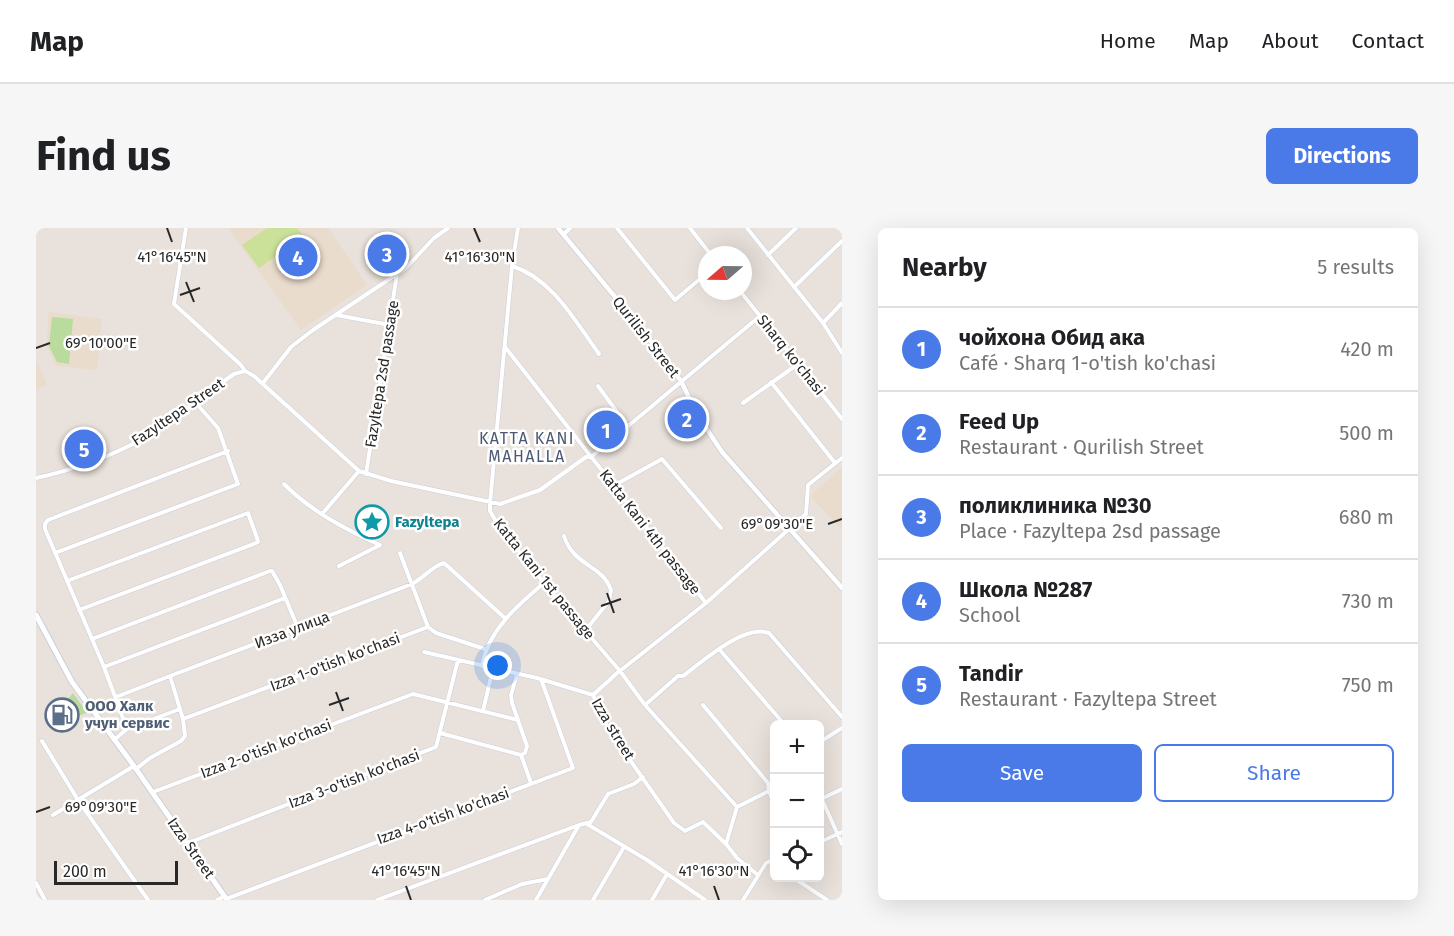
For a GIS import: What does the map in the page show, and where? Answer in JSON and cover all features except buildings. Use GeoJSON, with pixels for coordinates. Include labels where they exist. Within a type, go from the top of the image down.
{"type":"FeatureCollection","features":[{"type":"Feature","properties":{"kind":"main road","name":"Izza Street"},"geometry":{"type":"LineString","coordinates":[[36,615],[72,682],[153,792],[226,898]]}},
{"type":"Feature","properties":{"kind":"street"},"geometry":{"type":"LineString","coordinates":[[186,228],[175,306],[245,371],[263,383],[359,471],[490,503],[507,502],[540,490],[586,457],[591,457],[760,316]]}},
{"type":"Feature","properties":{"kind":"street"},"geometry":{"type":"LineString","coordinates":[[263,383],[289,349],[409,266],[434,238],[448,228]]}},
{"type":"Feature","properties":{"kind":"street","name":"Katta Kani 1st passage"},"geometry":{"type":"LineString","coordinates":[[518,228],[512,266],[490,503],[492,514],[544,583],[620,671],[645,705],[737,807]]}},
{"type":"Feature","properties":{"kind":"street","name":"Qurilish Street"},"geometry":{"type":"LineString","coordinates":[[558,228],[640,327],[681,381],[697,414],[722,452],[842,588]]}},
{"type":"Feature","properties":{"kind":"street"},"geometry":{"type":"LineString","coordinates":[[564,234],[570,228]]}},
{"type":"Feature","properties":{"kind":"street"},"geometry":{"type":"LineString","coordinates":[[617,228],[675,300],[698,281]]}},
{"type":"Feature","properties":{"kind":"street"},"geometry":{"type":"LineString","coordinates":[[690,228],[704,246]]}},
{"type":"Feature","properties":{"kind":"street"},"geometry":{"type":"LineString","coordinates":[[747,228],[823,322],[842,353]]}},
{"type":"Feature","properties":{"kind":"street"},"geometry":{"type":"LineString","coordinates":[[768,255],[796,228]]}},
{"type":"Feature","properties":{"kind":"street"},"geometry":{"type":"LineString","coordinates":[[794,287],[842,241]]}},
{"type":"Feature","properties":{"kind":"street"},"geometry":{"type":"LineString","coordinates":[[512,266],[531,273],[550,289],[599,354]]}},
{"type":"Feature","properties":{"kind":"street","name":"Fazyltepa 2sd passage"},"geometry":{"type":"LineString","coordinates":[[366,474],[397,274]]}},
{"type":"Feature","properties":{"kind":"street","name":"Sharq ko'chasi"},"geometry":{"type":"LineString","coordinates":[[747,300],[842,419]]}},
{"type":"Feature","properties":{"kind":"street"},"geometry":{"type":"LineString","coordinates":[[823,322],[842,303]]}},
{"type":"Feature","properties":{"kind":"street"},"geometry":{"type":"LineString","coordinates":[[335,315],[390,325]]}},
{"type":"Feature","properties":{"kind":"street","name":"Katta Kani 4th passage"},"geometry":{"type":"LineString","coordinates":[[505,347],[706,603]]}},
{"type":"Feature","properties":{"kind":"street"},"geometry":{"type":"LineString","coordinates":[[742,403],[798,364]]}},
{"type":"Feature","properties":{"kind":"street","name":"Fazyltepa Street"},"geometry":{"type":"LineString","coordinates":[[36,480],[81,466],[130,445],[158,429],[234,374],[245,371]]}},
{"type":"Feature","properties":{"kind":"street"},"geometry":{"type":"LineString","coordinates":[[771,382],[836,463]]}},
{"type":"Feature","properties":{"kind":"street"},"geometry":{"type":"LineString","coordinates":[[598,386],[628,427]]}},
{"type":"Feature","properties":{"kind":"street"},"geometry":{"type":"LineString","coordinates":[[55,554],[238,484],[217,425],[195,402]]}},
{"type":"Feature","properties":{"kind":"street"},"geometry":{"type":"LineString","coordinates":[[127,729],[104,667],[55,554],[45,524],[48,520],[228,451]]}},
{"type":"Feature","properties":{"kind":"street"},"geometry":{"type":"LineString","coordinates":[[593,695],[706,603],[806,514],[808,485],[842,458]]}},
{"type":"Feature","properties":{"kind":"street"},"geometry":{"type":"LineString","coordinates":[[613,486],[662,459],[722,528]]}},
{"type":"Feature","properties":{"kind":"street"},"geometry":{"type":"LineString","coordinates":[[322,514],[359,471]]}},
{"type":"Feature","properties":{"kind":"street"},"geometry":{"type":"LineString","coordinates":[[284,484],[299,499],[345,529],[380,545],[339,566]]}},
{"type":"Feature","properties":{"kind":"street"},"geometry":{"type":"LineString","coordinates":[[67,581],[248,513],[258,542],[79,610]]}},
{"type":"Feature","properties":{"kind":"street"},"geometry":{"type":"LineString","coordinates":[[564,536],[572,553],[602,575],[611,590],[609,601],[585,631]]}},
{"type":"Feature","properties":{"kind":"street"},"geometry":{"type":"LineString","coordinates":[[400,553],[428,627],[436,633],[486,649]]}},
{"type":"Feature","properties":{"kind":"street","name":"Изза улица"},"geometry":{"type":"LineString","coordinates":[[116,697],[412,584],[427,575],[437,565],[444,563],[506,619]]}},
{"type":"Feature","properties":{"kind":"street"},"geometry":{"type":"LineString","coordinates":[[92,639],[271,571],[298,628]]}},
{"type":"Feature","properties":{"kind":"street"},"geometry":{"type":"LineString","coordinates":[[482,666],[486,649],[511,612],[544,583]]}},
{"type":"Feature","properties":{"kind":"street"},"geometry":{"type":"LineString","coordinates":[[104,667],[285,598]]}},
{"type":"Feature","properties":{"kind":"street","name":"Izza 1-o'tish ko'chasi"},"geometry":{"type":"LineString","coordinates":[[183,719],[428,627]]}},
{"type":"Feature","properties":{"kind":"street"},"geometry":{"type":"LineString","coordinates":[[645,705],[678,676],[683,676],[719,650],[750,632],[763,631],[769,633],[842,717]]}},
{"type":"Feature","properties":{"kind":"street"},"geometry":{"type":"LineString","coordinates":[[719,650],[780,720]]}},
{"type":"Feature","properties":{"kind":"street","name":"Izza street"},"geometry":{"type":"LineString","coordinates":[[424,652],[542,679],[593,695],[609,729],[674,823],[685,831],[703,822],[726,844]]}},
{"type":"Feature","properties":{"kind":"street","name":"Izza 3-o'tish ko'chasi"},"geometry":{"type":"LineString","coordinates":[[188,843],[436,747],[458,660]]}},
{"type":"Feature","properties":{"kind":"street"},"geometry":{"type":"LineString","coordinates":[[483,711],[493,668]]}},
{"type":"Feature","properties":{"kind":"street"},"geometry":{"type":"LineString","coordinates":[[517,674],[511,695],[527,746],[525,753],[521,755]]}},
{"type":"Feature","properties":{"kind":"street"},"geometry":{"type":"LineString","coordinates":[[53,814],[184,739],[186,734],[183,719],[170,676]]}},
{"type":"Feature","properties":{"kind":"street","name":"Izza 4-o'tish ko'chasi"},"geometry":{"type":"LineString","coordinates":[[217,900],[573,768],[542,679]]}},
{"type":"Feature","properties":{"kind":"street","name":"Izza 2-o'tish ko'chasi"},"geometry":{"type":"LineString","coordinates":[[153,792],[413,694],[518,720]]}},
{"type":"Feature","properties":{"kind":"street"},"geometry":{"type":"LineString","coordinates":[[703,705],[768,783],[769,791],[737,807],[726,844],[737,858],[758,875]]}},
{"type":"Feature","properties":{"kind":"street"},"geometry":{"type":"LineString","coordinates":[[114,740],[127,729],[180,709]]}},
{"type":"Feature","properties":{"kind":"street"},"geometry":{"type":"LineString","coordinates":[[824,739],[842,728]]}},
{"type":"Feature","properties":{"kind":"street"},"geometry":{"type":"LineString","coordinates":[[440,733],[521,755]]}},
{"type":"Feature","properties":{"kind":"street"},"geometry":{"type":"LineString","coordinates":[[42,741],[78,800],[148,900]]}},
{"type":"Feature","properties":{"kind":"street"},"geometry":{"type":"LineString","coordinates":[[521,755],[531,783]]}},
{"type":"Feature","properties":{"kind":"street"},"geometry":{"type":"LineString","coordinates":[[377,900],[591,822],[609,794],[634,784],[643,777]]}},
{"type":"Feature","properties":{"kind":"street"},"geometry":{"type":"LineString","coordinates":[[824,796],[842,789]]}},
{"type":"Feature","properties":{"kind":"street"},"geometry":{"type":"LineString","coordinates":[[824,805],[840,833],[842,844]]}},
{"type":"Feature","properties":{"kind":"street"},"geometry":{"type":"LineString","coordinates":[[586,823],[705,900]]}},
{"type":"Feature","properties":{"kind":"street"},"geometry":{"type":"LineString","coordinates":[[536,900],[579,825]]}},
{"type":"Feature","properties":{"kind":"street"},"geometry":{"type":"LineString","coordinates":[[824,840],[840,833]]}},
{"type":"Feature","properties":{"kind":"street"},"geometry":{"type":"LineString","coordinates":[[593,900],[624,848]]}},
{"type":"Feature","properties":{"kind":"street"},"geometry":{"type":"LineString","coordinates":[[743,900],[758,875],[768,861],[770,862]]}},
{"type":"Feature","properties":{"kind":"street"},"geometry":{"type":"LineString","coordinates":[[652,900],[667,874]]}},
{"type":"Feature","properties":{"kind":"street"},"geometry":{"type":"LineString","coordinates":[[485,900],[529,883],[548,879]]}},
{"type":"Feature","properties":{"kind":"street"},"geometry":{"type":"LineString","coordinates":[[800,882],[827,900]]}},
{"type":"Feature","properties":{"kind":"street"},"geometry":{"type":"LineString","coordinates":[[36,883],[45,900]]}},
{"type":"Feature","properties":{"kind":"street"},"geometry":{"type":"LineString","coordinates":[[529,883],[542,890]]}},
{"type":"Feature","properties":{"kind":"shaded area"},"geometry":{"type":"Polygon","coordinates":[[[228,228],[328,228],[367,285],[301,330],[228,228]]]}},
{"type":"Feature","properties":{"kind":"shaded area"},"geometry":{"type":"Polygon","coordinates":[[[48,312],[102,319],[97,370],[56,366],[47,347],[48,312]]]}},
{"type":"Feature","properties":{"kind":"shaded area"},"geometry":{"type":"Polygon","coordinates":[[[36,359],[47,385],[36,390],[36,359]]]}},
{"type":"Feature","properties":{"kind":"shaded area"},"geometry":{"type":"Polygon","coordinates":[[[842,467],[842,530],[810,496],[842,467]]]}},
{"type":"Feature","properties":{"kind":"green space"},"geometry":{"type":"Polygon","coordinates":[[[267,228],[297,228],[304,237],[259,268],[242,245],[267,228]]]}},
{"type":"Feature","properties":{"kind":"green space"},"geometry":{"type":"Polygon","coordinates":[[[52,317],[73,319],[69,364],[57,362],[49,346],[52,317]]]}},
{"type":"Feature","properties":{"kind":"green space"},"geometry":{"type":"Polygon","coordinates":[[[73,693],[87,713],[77,716],[67,700],[73,693]]]}},
{"type":"Feature","properties":{"kind":"place","name":"поликлиника №30"},"geometry":{"type":"Point","coordinates":[387,254]}},
{"type":"Feature","properties":{"kind":"place","name":"Школа №287"},"geometry":{"type":"Point","coordinates":[298,257]}},
{"type":"Feature","properties":{"kind":"place","name":"Feed Up"},"geometry":{"type":"Point","coordinates":[687,419]}},
{"type":"Feature","properties":{"kind":"place","name":"чойхона Обид ака"},"geometry":{"type":"Point","coordinates":[606,430]}},
{"type":"Feature","properties":{"kind":"place","name":"Tandir"},"geometry":{"type":"Point","coordinates":[84,449]}},
{"type":"Feature","properties":{"kind":"place","name":"Fazyltepa"},"geometry":{"type":"Point","coordinates":[372,522]}},
{"type":"Feature","properties":{"kind":"place","name":"ООО Халк учун сервис"},"geometry":{"type":"Point","coordinates":[62,715]}},
{"type":"Feature","properties":{"kind":"district","name":"KATTA KANI MAHALLA"},"geometry":{"type":"Point","coordinates":[527,447]}}]}
